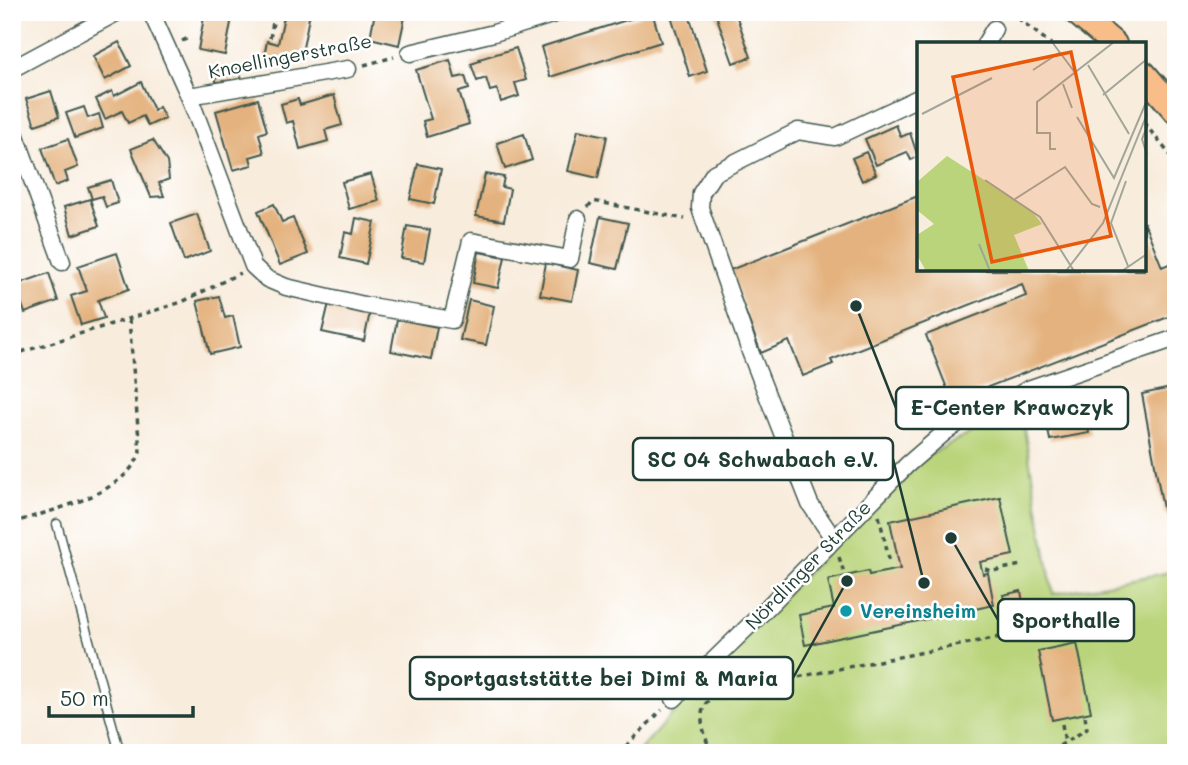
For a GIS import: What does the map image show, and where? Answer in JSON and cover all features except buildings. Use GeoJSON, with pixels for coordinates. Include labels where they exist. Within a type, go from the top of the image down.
{"type":"FeatureCollection","features":[{"type":"Feature","properties":{"kind":"main road"},"geometry":{"type":"LineString","coordinates":[[1076,12],[1112,42]]}},
{"type":"Feature","properties":{"kind":"main road"},"geometry":{"type":"LineString","coordinates":[[1146,76],[1176,111]]}},
{"type":"Feature","properties":{"kind":"street"},"geometry":{"type":"LineString","coordinates":[[12,69],[118,12]]}},
{"type":"Feature","properties":{"kind":"street"},"geometry":{"type":"LineString","coordinates":[[151,12],[189,96],[253,266],[267,278],[286,287],[364,305],[452,320],[471,241],[570,259],[578,219]]}},
{"type":"Feature","properties":{"kind":"street"},"geometry":{"type":"LineString","coordinates":[[410,52],[494,33],[561,12]]}},
{"type":"Feature","properties":{"kind":"street"},"geometry":{"type":"LineString","coordinates":[[986,42],[994,29]]}},
{"type":"Feature","properties":{"kind":"street","name":"Knoellingerstraße"},"geometry":{"type":"LineString","coordinates":[[189,96],[348,69]]}},
{"type":"Feature","properties":{"kind":"street"},"geometry":{"type":"LineString","coordinates":[[834,538],[810,504],[751,354],[704,221],[700,208],[701,193],[714,173],[798,131],[835,137],[917,99]]}},
{"type":"Feature","properties":{"kind":"street"},"geometry":{"type":"LineString","coordinates":[[12,125],[62,262]]}},
{"type":"Feature","properties":{"kind":"street","name":"Nördlinger Straße"},"geometry":{"type":"LineString","coordinates":[[674,699],[874,497],[944,433],[976,411],[1015,397],[1028,389],[1176,338]]}},
{"type":"Feature","properties":{"kind":"lane"},"geometry":{"type":"LineString","coordinates":[[57,524],[120,753]]}},
{"type":"Feature","properties":{"kind":"path"},"geometry":{"type":"LineString","coordinates":[[270,38],[275,12]]}},
{"type":"Feature","properties":{"kind":"path"},"geometry":{"type":"LineString","coordinates":[[1010,12],[1048,42]]}},
{"type":"Feature","properties":{"kind":"path","name":"Knoellingerstraße"},"geometry":{"type":"LineString","coordinates":[[348,69],[410,52]]}},
{"type":"Feature","properties":{"kind":"path"},"geometry":{"type":"LineString","coordinates":[[1146,125],[1176,162]]}},
{"type":"Feature","properties":{"kind":"path"},"geometry":{"type":"LineString","coordinates":[[578,219],[593,201],[704,221]]}},
{"type":"Feature","properties":{"kind":"path"},"geometry":{"type":"LineString","coordinates":[[12,355],[182,302],[253,266]]}},
{"type":"Feature","properties":{"kind":"path"},"geometry":{"type":"LineString","coordinates":[[12,523],[99,492],[118,482],[137,461],[140,452],[129,319]]}},
{"type":"Feature","properties":{"kind":"path"},"geometry":{"type":"LineString","coordinates":[[874,497],[890,563]]}},
{"type":"Feature","properties":{"kind":"path"},"geometry":{"type":"LineString","coordinates":[[985,569],[993,571],[1021,565]]}},
{"type":"Feature","properties":{"kind":"path"},"geometry":{"type":"LineString","coordinates":[[710,753],[701,710],[705,701],[717,693],[1030,631]]}},
{"type":"Feature","properties":{"kind":"path"},"geometry":{"type":"LineString","coordinates":[[619,753],[674,699]]}},
{"type":"Feature","properties":{"kind":"path"},"geometry":{"type":"LineString","coordinates":[[1051,751],[1087,729],[1086,716]]}},
{"type":"Feature","properties":{"kind":"path"},"geometry":{"type":"LineString","coordinates":[[1062,724],[1065,743]]}},
{"type":"Feature","properties":{"kind":"green space"},"geometry":{"type":"Polygon","coordinates":[[[1020,406],[1053,594],[1176,571],[1176,753],[637,753],[738,641],[922,459],[1020,406]]]}},
{"type":"Feature","properties":{"kind":"place","name":"E-Center Krawczyk"},"geometry":{"type":"Point","coordinates":[856,306]}},
{"type":"Feature","properties":{"kind":"place","name":"Sporthalle"},"geometry":{"type":"Point","coordinates":[951,538]}},
{"type":"Feature","properties":{"kind":"place","name":"Sportgaststätte bei Dimi & Maria"},"geometry":{"type":"Point","coordinates":[847,581]}},
{"type":"Feature","properties":{"kind":"place","name":"SC 04 Schwabach e.V."},"geometry":{"type":"Point","coordinates":[924,583]}},
{"type":"Feature","properties":{"kind":"place","name":"Vereinsheim"},"geometry":{"type":"Point","coordinates":[846,611]}}]}
